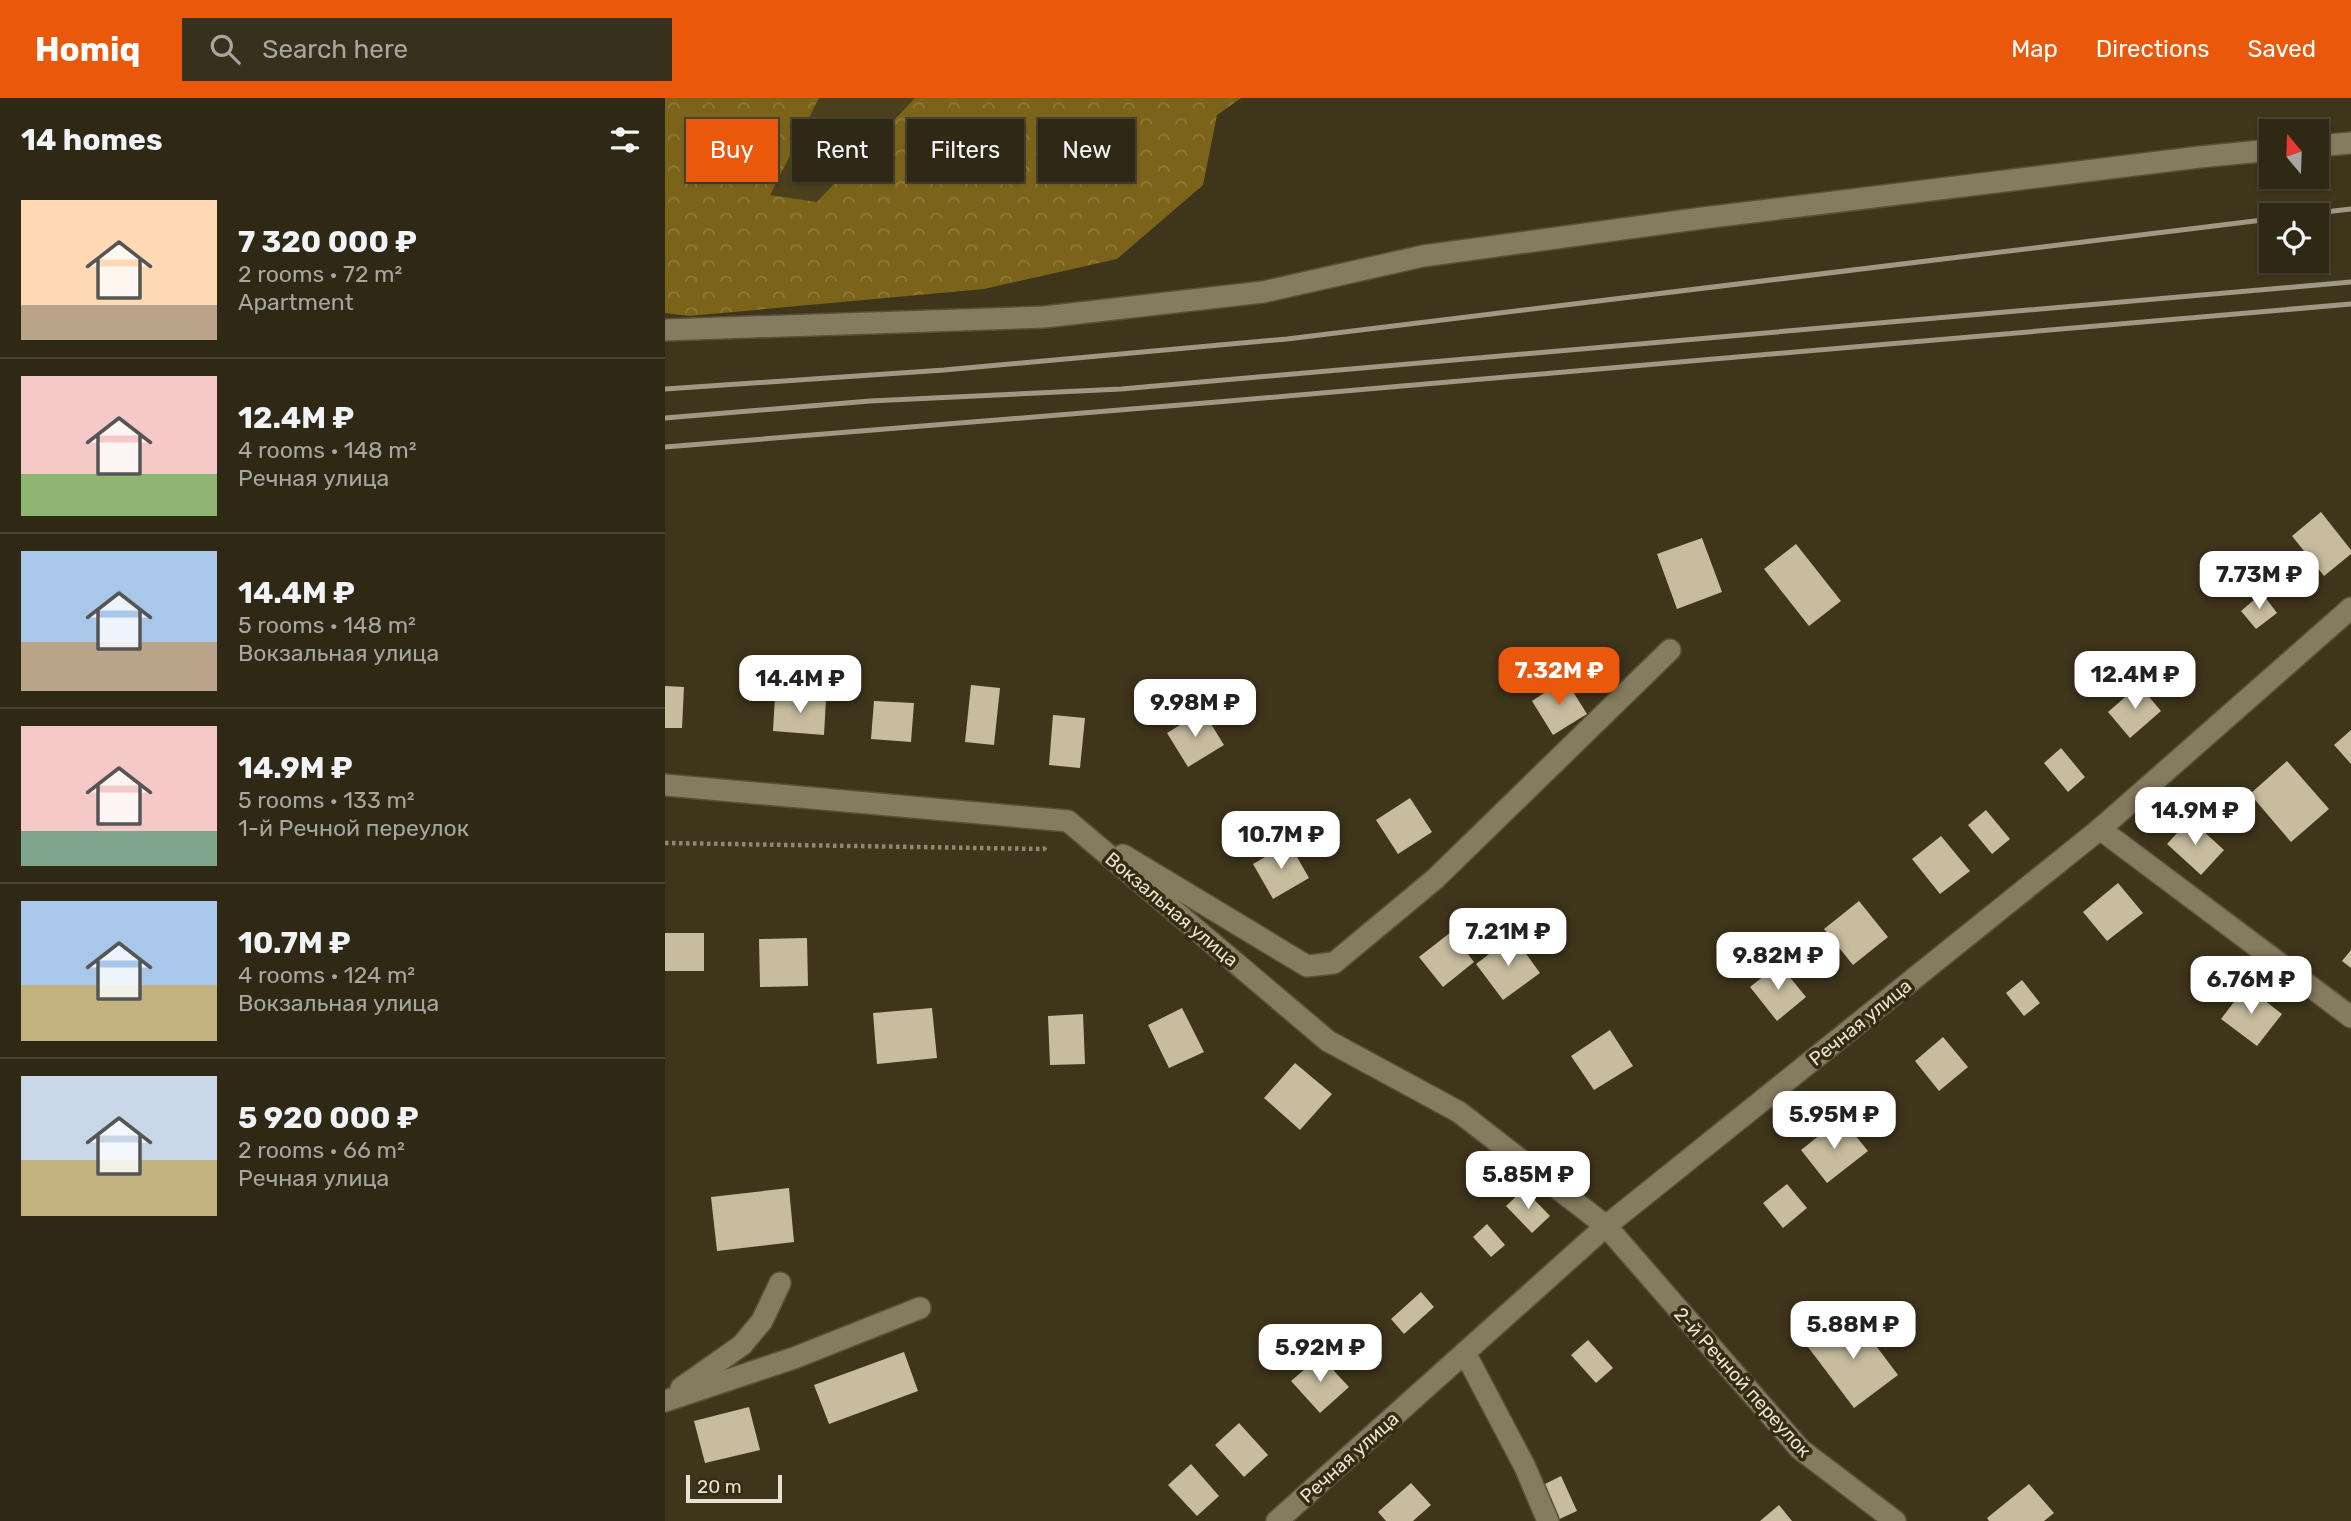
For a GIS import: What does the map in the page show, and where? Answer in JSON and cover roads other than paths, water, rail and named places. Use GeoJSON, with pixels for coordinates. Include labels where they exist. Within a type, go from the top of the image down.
{"type":"FeatureCollection","features":[{"type":"Feature","properties":{"kind":"street"},"geometry":{"type":"LineString","coordinates":[[2329,145],[2351,143]]}},
{"type":"Feature","properties":{"kind":"street"},"geometry":{"type":"LineString","coordinates":[[665,330],[1058,315],[1263,292],[1436,254],[1717,216],[2259,151]]}},
{"type":"Feature","properties":{"kind":"street","name":"Речная улица"},"geometry":{"type":"LineString","coordinates":[[1277,1521],[1606,1226],[2100,829],[2351,608]]}},
{"type":"Feature","properties":{"kind":"street"},"geometry":{"type":"LineString","coordinates":[[665,785],[1068,821],[1307,966],[1334,963],[1435,879],[1671,650]]}},
{"type":"Feature","properties":{"kind":"street","name":"Вокзальная улица"},"geometry":{"type":"LineString","coordinates":[[1068,821],[1328,1041],[1459,1112],[1606,1226]]}},
{"type":"Feature","properties":{"kind":"street"},"geometry":{"type":"LineString","coordinates":[[2100,829],[2351,1017]]}},
{"type":"Feature","properties":{"kind":"street","name":"2-й Речной переулок"},"geometry":{"type":"LineString","coordinates":[[1606,1226],[1800,1450],[1895,1521]]}},
{"type":"Feature","properties":{"kind":"street"},"geometry":{"type":"LineString","coordinates":[[665,1400],[742,1345],[762,1321],[780,1283]]}},
{"type":"Feature","properties":{"kind":"street"},"geometry":{"type":"LineString","coordinates":[[665,1400],[794,1358],[921,1308]]}},
{"type":"Feature","properties":{"kind":"street"},"geometry":{"type":"LineString","coordinates":[[1465,1353],[1525,1467],[1549,1521]]}},
{"type":"Feature","properties":{"kind":"railway"},"geometry":{"type":"LineString","coordinates":[[2329,211],[2351,209]]}},
{"type":"Feature","properties":{"kind":"railway"},"geometry":{"type":"LineString","coordinates":[[665,389],[944,370],[1287,339],[2259,220]]}},
{"type":"Feature","properties":{"kind":"railway"},"geometry":{"type":"LineString","coordinates":[[665,418],[870,401],[1121,389],[2351,282]]}},
{"type":"Feature","properties":{"kind":"railway"},"geometry":{"type":"LineString","coordinates":[[665,447],[2351,304]]}}]}
